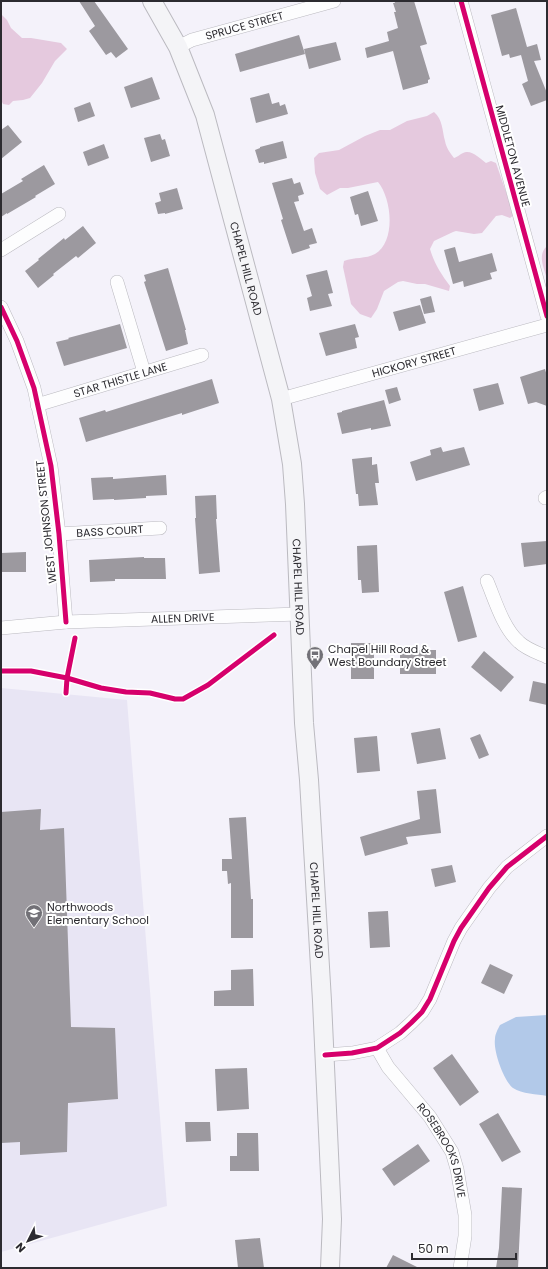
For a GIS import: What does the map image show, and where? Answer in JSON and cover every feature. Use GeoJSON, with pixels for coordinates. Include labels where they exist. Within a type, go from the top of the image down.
{"type":"FeatureCollection","features":[{"type":"Feature","properties":{"kind":"main road","name":"CHAPEL HILL ROAD"},"geometry":{"type":"LineString","coordinates":[[152,1],[178,47],[206,115],[281,399],[293,476],[299,614],[325,1055],[332,1219],[330,1268]]}},
{"type":"Feature","properties":{"kind":"street","name":"SPRUCE STREET"},"geometry":{"type":"LineString","coordinates":[[178,47],[192,40],[334,1]]}},
{"type":"Feature","properties":{"kind":"street","name":"MIDDLETON AVENUE"},"geometry":{"type":"LineString","coordinates":[[460,1],[547,316]]}},
{"type":"Feature","properties":{"kind":"street"},"geometry":{"type":"LineString","coordinates":[[1,250],[59,214]]}},
{"type":"Feature","properties":{"kind":"street"},"geometry":{"type":"LineString","coordinates":[[117,282],[144,372]]}},
{"type":"Feature","properties":{"kind":"street","name":"WEST JOHNSON STREET"},"geometry":{"type":"LineString","coordinates":[[1,307],[17,341],[34,388],[51,466],[59,534],[66,622]]}},
{"type":"Feature","properties":{"kind":"street","name":"HICKORY STREET"},"geometry":{"type":"LineString","coordinates":[[281,399],[547,325]]}},
{"type":"Feature","properties":{"kind":"street","name":"STAR THISTLE LANE"},"geometry":{"type":"LineString","coordinates":[[38,405],[202,355]]}},
{"type":"Feature","properties":{"kind":"street","name":"BASS COURT"},"geometry":{"type":"LineString","coordinates":[[59,534],[160,528]]}},
{"type":"Feature","properties":{"kind":"street"},"geometry":{"type":"LineString","coordinates":[[487,581],[506,625],[512,635],[520,643],[547,657]]}},
{"type":"Feature","properties":{"kind":"street","name":"ALLEN DRIVE"},"geometry":{"type":"LineString","coordinates":[[1,628],[66,622],[299,614]]}},
{"type":"Feature","properties":{"kind":"street"},"geometry":{"type":"LineString","coordinates":[[325,1055],[352,1053],[377,1048],[400,1033],[422,1012],[435,989],[454,941],[461,928],[489,888],[507,867],[547,836]]}},
{"type":"Feature","properties":{"kind":"street","name":"ROSEBROOKS DRIVE"},"geometry":{"type":"LineString","coordinates":[[377,1048],[388,1067],[430,1117],[452,1152],[457,1169],[465,1215],[465,1236],[460,1268]]}},
{"type":"Feature","properties":{"kind":"shaded area"},"geometry":{"type":"Polygon","coordinates":[[[1,14],[7,20],[11,28],[22,38],[61,43],[67,49],[55,61],[42,83],[30,98],[13,101],[9,105],[3,104],[1,100],[1,14]]]}},
{"type":"Feature","properties":{"kind":"shaded area"},"geometry":{"type":"Polygon","coordinates":[[[434,112],[441,122],[446,145],[454,158],[469,152],[486,163],[491,161],[496,163],[514,215],[510,218],[502,215],[496,216],[482,233],[474,234],[456,231],[434,241],[430,249],[438,268],[450,286],[449,291],[425,284],[403,281],[398,282],[384,291],[377,309],[371,318],[360,314],[351,304],[343,267],[344,261],[371,256],[382,248],[389,230],[390,220],[389,209],[383,189],[378,182],[348,188],[340,188],[327,195],[320,189],[315,173],[314,158],[319,153],[339,150],[380,130],[390,130],[407,121],[427,116],[434,112]]]}},
{"type":"Feature","properties":{"kind":"shaded area"},"geometry":{"type":"Polygon","coordinates":[[[547,246],[547,279],[543,266],[542,253],[547,246]]]}},
{"type":"Feature","properties":{"kind":"shaded area"},"geometry":{"type":"Polygon","coordinates":[[[1,688],[127,700],[167,1206],[1,1252],[1,688]]]}},
{"type":"Feature","properties":{"kind":"water"},"geometry":{"type":"Polygon","coordinates":[[[547,1015],[547,1096],[525,1093],[513,1088],[503,1073],[497,1058],[495,1044],[496,1035],[500,1025],[516,1017],[547,1015]]]}},
{"type":"Feature","properties":{"kind":"building"},"geometry":{"type":"Polygon","coordinates":[[[79,1],[94,1],[128,49],[116,58],[111,52],[106,55],[89,31],[95,26],[79,1]]]}},
{"type":"Feature","properties":{"kind":"building"},"geometry":{"type":"Polygon","coordinates":[[[394,1],[414,1],[427,44],[420,46],[430,79],[428,80],[428,83],[403,90],[393,51],[367,58],[365,48],[389,41],[387,32],[398,28],[394,12],[396,12],[393,3],[395,3],[394,1]]]}},
{"type":"Feature","properties":{"kind":"building"},"geometry":{"type":"Polygon","coordinates":[[[516,8],[527,47],[537,44],[541,60],[534,61],[547,93],[547,100],[531,106],[522,84],[528,81],[521,55],[510,58],[509,54],[502,56],[491,15],[516,8]]]}},
{"type":"Feature","properties":{"kind":"building"},"geometry":{"type":"Polygon","coordinates":[[[299,35],[305,54],[240,72],[235,54],[299,35]]]}},
{"type":"Feature","properties":{"kind":"building"},"geometry":{"type":"Polygon","coordinates":[[[336,42],[341,60],[309,69],[304,49],[336,42]]]}},
{"type":"Feature","properties":{"kind":"building"},"geometry":{"type":"Polygon","coordinates":[[[152,77],[160,99],[131,108],[124,87],[152,77]]]}},
{"type":"Feature","properties":{"kind":"building"},"geometry":{"type":"Polygon","coordinates":[[[269,93],[272,104],[279,102],[280,106],[285,104],[288,114],[256,123],[250,98],[269,93]]]}},
{"type":"Feature","properties":{"kind":"building"},"geometry":{"type":"Polygon","coordinates":[[[90,102],[95,116],[78,122],[74,108],[90,102]]]}},
{"type":"Feature","properties":{"kind":"building"},"geometry":{"type":"Polygon","coordinates":[[[8,125],[22,142],[1,159],[1,130],[8,125]]]}},
{"type":"Feature","properties":{"kind":"building"},"geometry":{"type":"Polygon","coordinates":[[[160,134],[162,140],[165,139],[170,156],[151,162],[144,138],[160,134]]]}},
{"type":"Feature","properties":{"kind":"building"},"geometry":{"type":"Polygon","coordinates":[[[283,141],[287,158],[264,164],[264,162],[259,163],[255,150],[260,147],[283,141]]]}},
{"type":"Feature","properties":{"kind":"building"},"geometry":{"type":"Polygon","coordinates":[[[104,144],[109,158],[88,166],[83,152],[104,144]]]}},
{"type":"Feature","properties":{"kind":"building"},"geometry":{"type":"Polygon","coordinates":[[[44,165],[55,184],[1,217],[1,194],[23,181],[21,179],[44,165]]]}},
{"type":"Feature","properties":{"kind":"building"},"geometry":{"type":"Polygon","coordinates":[[[292,178],[294,184],[300,182],[304,194],[298,196],[299,201],[294,202],[304,231],[312,228],[317,243],[309,245],[310,248],[292,254],[281,220],[283,219],[272,183],[292,178]]]}},
{"type":"Feature","properties":{"kind":"building"},"geometry":{"type":"Polygon","coordinates":[[[177,188],[183,209],[165,214],[158,214],[155,203],[161,201],[159,193],[177,188]]]}},
{"type":"Feature","properties":{"kind":"building"},"geometry":{"type":"Polygon","coordinates":[[[368,191],[378,221],[361,226],[358,214],[355,215],[350,197],[368,191]]]}},
{"type":"Feature","properties":{"kind":"building"},"geometry":{"type":"Polygon","coordinates":[[[83,226],[96,243],[78,258],[76,256],[38,288],[25,271],[64,238],[65,240],[83,226]]]}},
{"type":"Feature","properties":{"kind":"building"},"geometry":{"type":"Polygon","coordinates":[[[455,247],[459,262],[492,253],[497,271],[490,273],[492,279],[464,287],[463,281],[453,284],[444,250],[455,247]]]}},
{"type":"Feature","properties":{"kind":"building"},"geometry":{"type":"Polygon","coordinates":[[[168,268],[186,330],[188,344],[166,351],[144,282],[146,281],[144,275],[168,268]]]}},
{"type":"Feature","properties":{"kind":"building"},"geometry":{"type":"Polygon","coordinates":[[[327,270],[333,293],[328,294],[332,306],[310,311],[307,298],[312,296],[306,275],[327,270]]]}},
{"type":"Feature","properties":{"kind":"building"},"geometry":{"type":"Polygon","coordinates":[[[431,296],[435,312],[424,314],[420,299],[431,296]]]}},
{"type":"Feature","properties":{"kind":"building"},"geometry":{"type":"Polygon","coordinates":[[[420,305],[426,323],[399,331],[393,312],[420,305]]]}},
{"type":"Feature","properties":{"kind":"building"},"geometry":{"type":"Polygon","coordinates":[[[120,324],[127,348],[64,366],[56,342],[120,324]]]}},
{"type":"Feature","properties":{"kind":"building"},"geometry":{"type":"Polygon","coordinates":[[[355,324],[359,337],[355,338],[357,348],[326,356],[319,333],[355,324]]]}},
{"type":"Feature","properties":{"kind":"building"},"geometry":{"type":"Polygon","coordinates":[[[545,369],[547,376],[547,406],[536,402],[528,404],[520,377],[545,369]]]}},
{"type":"Feature","properties":{"kind":"building"},"geometry":{"type":"Polygon","coordinates":[[[212,379],[219,403],[86,442],[79,418],[105,410],[106,412],[212,379]]]}},
{"type":"Feature","properties":{"kind":"building"},"geometry":{"type":"Polygon","coordinates":[[[498,383],[504,404],[479,411],[473,389],[498,383]]]}},
{"type":"Feature","properties":{"kind":"building"},"geometry":{"type":"Polygon","coordinates":[[[397,387],[401,400],[389,404],[385,390],[397,387]]]}},
{"type":"Feature","properties":{"kind":"building"},"geometry":{"type":"Polygon","coordinates":[[[384,400],[391,426],[371,430],[371,428],[342,434],[337,413],[384,400]]]}},
{"type":"Feature","properties":{"kind":"building"},"geometry":{"type":"Polygon","coordinates":[[[441,447],[443,452],[464,447],[470,465],[416,481],[410,462],[431,455],[430,450],[441,447]]]}},
{"type":"Feature","properties":{"kind":"building"},"geometry":{"type":"Polygon","coordinates":[[[372,457],[372,465],[377,464],[379,483],[375,483],[378,505],[359,506],[352,459],[372,457]]]}},
{"type":"Feature","properties":{"kind":"building"},"geometry":{"type":"Polygon","coordinates":[[[166,475],[167,495],[146,496],[146,498],[93,500],[91,478],[113,477],[113,479],[166,475]]]}},
{"type":"Feature","properties":{"kind":"building"},"geometry":{"type":"Polygon","coordinates":[[[216,495],[216,519],[220,572],[199,574],[195,496],[216,495]]]}},
{"type":"Feature","properties":{"kind":"building"},"geometry":{"type":"Polygon","coordinates":[[[547,541],[547,564],[524,567],[521,543],[547,541]]]}},
{"type":"Feature","properties":{"kind":"building"},"geometry":{"type":"Polygon","coordinates":[[[377,545],[379,592],[362,593],[361,580],[358,580],[357,546],[377,545]]]}},
{"type":"Feature","properties":{"kind":"building"},"geometry":{"type":"Polygon","coordinates":[[[26,552],[26,572],[1,572],[1,553],[26,552]]]}},
{"type":"Feature","properties":{"kind":"building"},"geometry":{"type":"Polygon","coordinates":[[[144,557],[165,558],[166,579],[115,579],[115,581],[90,582],[89,560],[144,557]]]}},
{"type":"Feature","properties":{"kind":"building"},"geometry":{"type":"Polygon","coordinates":[[[463,586],[477,637],[458,642],[444,592],[463,586]]]}},
{"type":"Feature","properties":{"kind":"building"},"geometry":{"type":"Polygon","coordinates":[[[351,643],[374,643],[374,679],[351,679],[351,643]]]}},
{"type":"Feature","properties":{"kind":"building"},"geometry":{"type":"Polygon","coordinates":[[[400,650],[436,650],[436,674],[400,674],[400,650]]]}},
{"type":"Feature","properties":{"kind":"building"},"geometry":{"type":"Polygon","coordinates":[[[484,651],[514,677],[501,692],[471,667],[484,651]]]}},
{"type":"Feature","properties":{"kind":"building"},"geometry":{"type":"Polygon","coordinates":[[[533,681],[547,684],[547,705],[529,701],[533,681]]]}},
{"type":"Feature","properties":{"kind":"building"},"geometry":{"type":"Polygon","coordinates":[[[440,728],[446,759],[417,764],[411,733],[440,728]]]}},
{"type":"Feature","properties":{"kind":"building"},"geometry":{"type":"Polygon","coordinates":[[[480,734],[489,755],[479,759],[470,738],[480,734]]]}},
{"type":"Feature","properties":{"kind":"building"},"geometry":{"type":"Polygon","coordinates":[[[377,736],[380,771],[357,773],[354,738],[377,736]]]}},
{"type":"Feature","properties":{"kind":"building"},"geometry":{"type":"Polygon","coordinates":[[[436,789],[441,833],[406,837],[408,844],[365,856],[360,837],[420,819],[417,791],[436,789]]]}},
{"type":"Feature","properties":{"kind":"building","name":"Northwoods Elementary School"},"geometry":{"type":"Polygon","coordinates":[[[41,809],[40,830],[64,828],[71,1027],[115,1028],[118,1099],[68,1103],[67,1152],[20,1155],[20,1142],[1,1143],[1,812],[41,809]]]}},
{"type":"Feature","properties":{"kind":"building"},"geometry":{"type":"Polygon","coordinates":[[[246,817],[251,899],[253,899],[253,938],[231,938],[231,883],[228,884],[227,871],[222,871],[222,859],[232,859],[229,818],[246,817]]]}},
{"type":"Feature","properties":{"kind":"building"},"geometry":{"type":"Polygon","coordinates":[[[452,865],[456,882],[435,887],[431,869],[452,865]]]}},
{"type":"Feature","properties":{"kind":"building"},"geometry":{"type":"Polygon","coordinates":[[[388,911],[390,947],[370,948],[368,912],[388,911]]]}},
{"type":"Feature","properties":{"kind":"building"},"geometry":{"type":"Polygon","coordinates":[[[490,964],[513,975],[504,994],[481,983],[490,964]]]}},
{"type":"Feature","properties":{"kind":"building"},"geometry":{"type":"Polygon","coordinates":[[[253,969],[254,1006],[214,1006],[214,991],[231,990],[231,970],[253,969]]]}},
{"type":"Feature","properties":{"kind":"building"},"geometry":{"type":"Polygon","coordinates":[[[452,1054],[479,1092],[460,1106],[433,1068],[452,1054]]]}},
{"type":"Feature","properties":{"kind":"building"},"geometry":{"type":"Polygon","coordinates":[[[247,1068],[249,1109],[217,1111],[215,1069],[247,1068]]]}},
{"type":"Feature","properties":{"kind":"building"},"geometry":{"type":"Polygon","coordinates":[[[498,1113],[521,1152],[502,1162],[479,1124],[498,1113]]]}},
{"type":"Feature","properties":{"kind":"building"},"geometry":{"type":"Polygon","coordinates":[[[185,1122],[210,1122],[211,1141],[186,1142],[185,1122]]]}},
{"type":"Feature","properties":{"kind":"building"},"geometry":{"type":"Polygon","coordinates":[[[237,1133],[258,1133],[259,1171],[230,1171],[230,1156],[237,1156],[237,1133]]]}},
{"type":"Feature","properties":{"kind":"building"},"geometry":{"type":"Polygon","coordinates":[[[418,1144],[430,1161],[394,1186],[382,1169],[418,1144]]]}},
{"type":"Feature","properties":{"kind":"building"},"geometry":{"type":"Polygon","coordinates":[[[502,1187],[522,1188],[518,1268],[496,1268],[499,1248],[502,1187]]]}},
{"type":"Feature","properties":{"kind":"building"},"geometry":{"type":"Polygon","coordinates":[[[260,1238],[264,1268],[238,1268],[235,1240],[260,1238]]]}},
{"type":"Feature","properties":{"kind":"building"},"geometry":{"type":"Polygon","coordinates":[[[393,1255],[419,1268],[386,1268],[393,1255]]]}},
{"type":"Feature","properties":{"kind":"cycle path"},"geometry":{"type":"LineString","coordinates":[[461,1],[547,316]]}},
{"type":"Feature","properties":{"kind":"cycle path"},"geometry":{"type":"LineString","coordinates":[[1,307],[17,341],[34,388],[51,466],[59,534],[66,622]]}},
{"type":"Feature","properties":{"kind":"cycle path"},"geometry":{"type":"LineString","coordinates":[[1,671],[31,671],[67,678],[101,688],[126,692],[150,693],[175,699],[183,699],[208,685],[274,635]]}},
{"type":"Feature","properties":{"kind":"cycle path"},"geometry":{"type":"LineString","coordinates":[[66,693],[67,678],[75,638]]}},
{"type":"Feature","properties":{"kind":"cycle path"},"geometry":{"type":"LineString","coordinates":[[325,1055],[352,1053],[377,1048],[400,1033],[411,1023],[422,1012],[430,999],[454,941],[461,928],[489,888],[507,867],[547,836]]}},
{"type":"Feature","properties":{"kind":"place","name":"Chapel Hill Road & West Boundary Street"},"geometry":{"type":"Point","coordinates":[315,670]}},
{"type":"Feature","properties":{"kind":"place","name":"Northwoods Elementary School"},"geometry":{"type":"Point","coordinates":[34,928]}}]}
